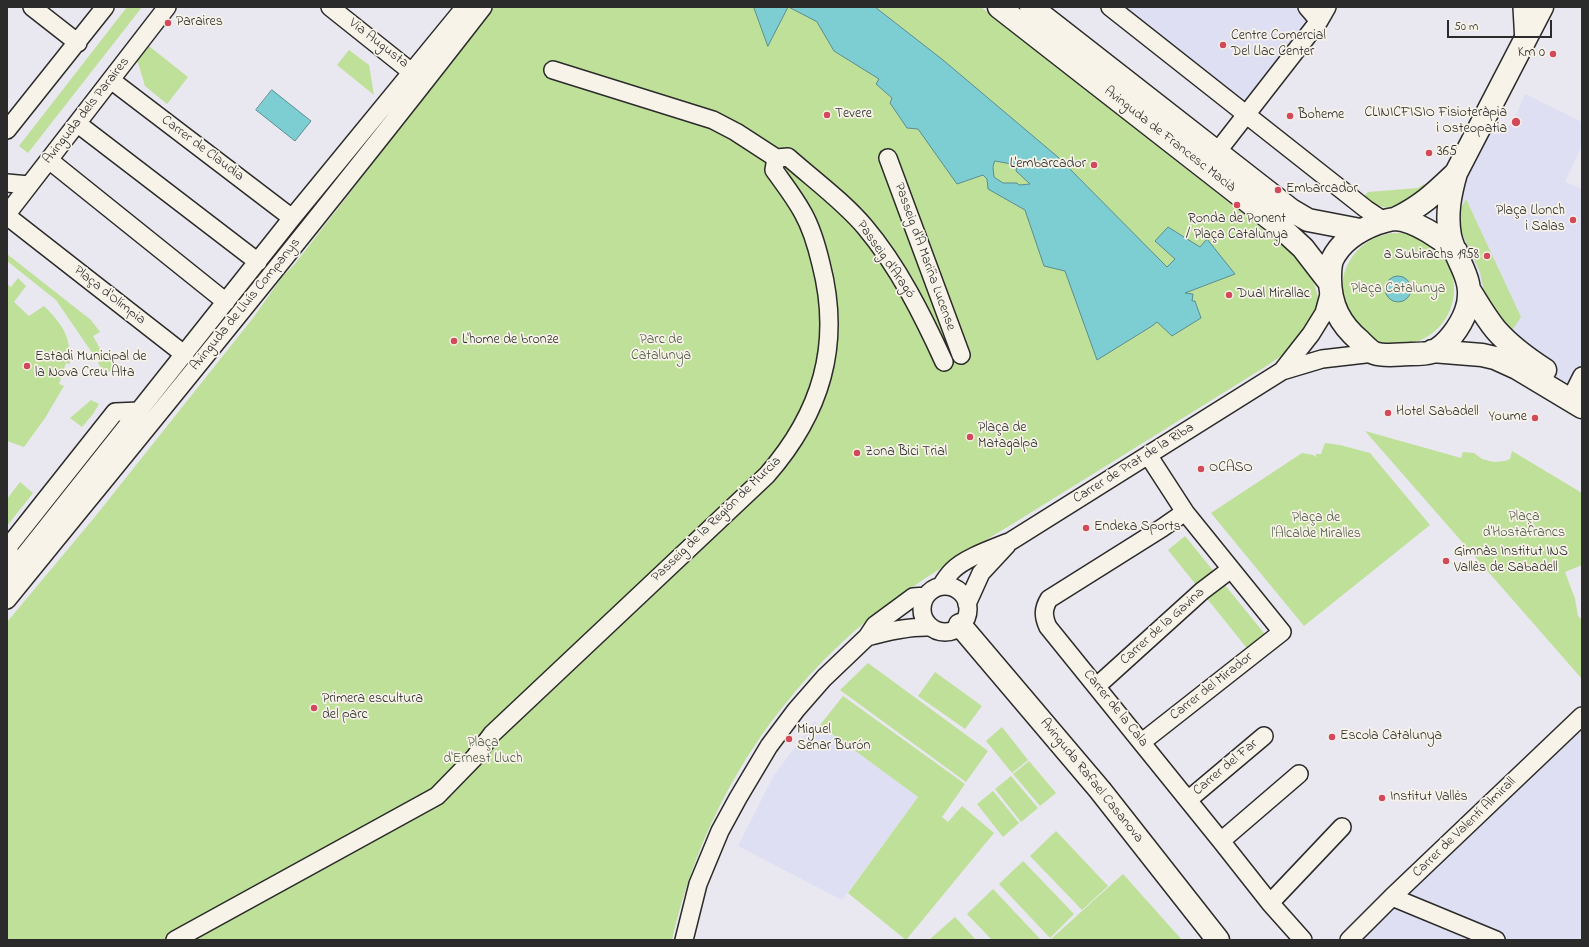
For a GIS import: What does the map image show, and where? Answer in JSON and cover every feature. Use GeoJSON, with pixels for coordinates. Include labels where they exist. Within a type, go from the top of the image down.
{"type":"FeatureCollection","features":[{"type":"Feature","properties":{"kind":"main road","name":"Avinguda de Francesc Macià"},"geometry":{"type":"LineString","coordinates":[[999,7],[1211,160],[1291,210],[1308,220],[1360,230]]}},
{"type":"Feature","properties":{"kind":"main road","name":"Avinguda de Francesc Macià"},"geometry":{"type":"LineString","coordinates":[[1032,7],[1211,160],[1294,239],[1330,287]]}},
{"type":"Feature","properties":{"kind":"main road"},"geometry":{"type":"LineString","coordinates":[[1542,7],[1456,173],[1449,204],[1449,225],[1451,238],[1465,270],[1470,291],[1496,329],[1506,340],[1531,360],[1580,391]]}},
{"type":"Feature","properties":{"kind":"main road"},"geometry":{"type":"LineString","coordinates":[[1456,173],[1428,200],[1413,211],[1360,230],[1346,240],[1337,251],[1332,262],[1330,287],[1331,300],[1342,322],[1356,338],[1374,353],[1393,355],[1432,352],[1482,355],[1496,358],[1517,368],[1580,391]]}},
{"type":"Feature","properties":{"kind":"main road"},"geometry":{"type":"LineString","coordinates":[[1390,220],[1419,226],[1447,243],[1456,251]]}},
{"type":"Feature","properties":{"kind":"main road"},"geometry":{"type":"LineString","coordinates":[[1432,352],[1447,341],[1459,327],[1466,311],[1470,291]]}},
{"type":"Feature","properties":{"kind":"main road","name":"Avinguda Rafael Casanova"},"geometry":{"type":"LineString","coordinates":[[960,625],[1100,790],[1218,940]]}},
{"type":"Feature","properties":{"kind":"street"},"geometry":{"type":"LineString","coordinates":[[32,7],[78,43]]}},
{"type":"Feature","properties":{"kind":"street"},"geometry":{"type":"LineString","coordinates":[[7,130],[106,7]]}},
{"type":"Feature","properties":{"kind":"street","name":"Avinguda dels Paraires"},"geometry":{"type":"LineString","coordinates":[[7,215],[167,7]]}},
{"type":"Feature","properties":{"kind":"street","name":"Via Augusta"},"geometry":{"type":"LineString","coordinates":[[330,7],[424,82]]}},
{"type":"Feature","properties":{"kind":"street","name":"Avinguda de Lluís Companys"},"geometry":{"type":"LineString","coordinates":[[10,573],[185,355],[292,218],[464,7]]}},
{"type":"Feature","properties":{"kind":"street","name":"Avinguda de Lluís Companys"},"geometry":{"type":"LineString","coordinates":[[7,600],[180,388],[483,7]]}},
{"type":"Feature","properties":{"kind":"street"},"geometry":{"type":"LineString","coordinates":[[1110,7],[1366,209],[1390,220]]}},
{"type":"Feature","properties":{"kind":"street"},"geometry":{"type":"LineString","coordinates":[[1211,160],[1323,14],[1307,7]]}},
{"type":"Feature","properties":{"kind":"street"},"geometry":{"type":"LineString","coordinates":[[1522,7],[1524,43]]}},
{"type":"Feature","properties":{"kind":"street"},"geometry":{"type":"LineString","coordinates":[[553,70],[713,120],[736,132],[779,162]]}},
{"type":"Feature","properties":{"kind":"street","name":"Carrer de Claudia"},"geometry":{"type":"LineString","coordinates":[[111,80],[292,218]]}},
{"type":"Feature","properties":{"kind":"street"},"geometry":{"type":"LineString","coordinates":[[78,124],[258,262]]}},
{"type":"Feature","properties":{"kind":"street","name":"Passeig d'A Mariña Lucense"},"geometry":{"type":"LineString","coordinates":[[888,158],[961,355]]}},
{"type":"Feature","properties":{"kind":"street"},"geometry":{"type":"LineString","coordinates":[[49,160],[226,302]]}},
{"type":"Feature","properties":{"kind":"street","name":"Passeig d'Aragó"},"geometry":{"type":"LineString","coordinates":[[779,162],[827,191],[865,228],[906,287],[924,319],[944,362]]}},
{"type":"Feature","properties":{"kind":"street","name":"Passeig de la Región de Murcia"},"geometry":{"type":"LineString","coordinates":[[175,940],[436,796],[465,767],[492,734],[767,475],[784,456],[802,428],[815,399],[826,364],[829,331],[825,279],[813,236],[779,162]]}},
{"type":"Feature","properties":{"kind":"street"},"geometry":{"type":"LineString","coordinates":[[7,183],[29,185]]}},
{"type":"Feature","properties":{"kind":"street","name":"Plaça d'Olímpia"},"geometry":{"type":"LineString","coordinates":[[7,215],[185,355]]}},
{"type":"Feature","properties":{"kind":"street"},"geometry":{"type":"LineString","coordinates":[[1282,371],[1311,334],[1324,313],[1330,287]]}},
{"type":"Feature","properties":{"kind":"street"},"geometry":{"type":"LineString","coordinates":[[1282,371],[1310,361],[1348,354],[1374,353]]}},
{"type":"Feature","properties":{"kind":"street"},"geometry":{"type":"LineString","coordinates":[[180,388],[185,355]]}},
{"type":"Feature","properties":{"kind":"street","name":"Carrer de Prat de la Riba"},"geometry":{"type":"LineString","coordinates":[[941,586],[952,570],[979,554],[1011,541],[1282,371]]}},
{"type":"Feature","properties":{"kind":"street"},"geometry":{"type":"LineString","coordinates":[[1148,455],[1185,512],[1231,569]]}},
{"type":"Feature","properties":{"kind":"street","name":"Carrer de la Cala"},"geometry":{"type":"LineString","coordinates":[[1185,512],[1049,599],[1044,611],[1045,620],[1048,627],[1097,686],[1270,903],[1303,940]]}},
{"type":"Feature","properties":{"kind":"street","name":"Carrer de Prat de la Riba"},"geometry":{"type":"LineString","coordinates":[[967,604],[981,573],[1011,541]]}},
{"type":"Feature","properties":{"kind":"street","name":"Carrer del Mirador"},"geometry":{"type":"LineString","coordinates":[[1142,742],[1282,632],[1231,569]]}},
{"type":"Feature","properties":{"kind":"street","name":"Carrer de la Gavina"},"geometry":{"type":"LineString","coordinates":[[1097,686],[1202,592],[1231,569]]}},
{"type":"Feature","properties":{"kind":"street"},"geometry":{"type":"LineString","coordinates":[[867,637],[915,626],[931,627],[942,631],[949,631],[960,625],[965,619],[967,612],[967,604],[960,592],[954,588],[941,586],[926,596],[922,608],[923,615],[931,627]]}},
{"type":"Feature","properties":{"kind":"street"},"geometry":{"type":"LineString","coordinates":[[684,940],[698,884],[720,831],[769,746],[796,710],[824,678],[867,637],[875,625],[913,597],[926,596]]}},
{"type":"Feature","properties":{"kind":"street","name":"Carrer de Valentí Almirall"},"geometry":{"type":"LineString","coordinates":[[1349,940],[1392,896],[1582,716]]}},
{"type":"Feature","properties":{"kind":"street","name":"Carrer del Far"},"geometry":{"type":"LineString","coordinates":[[1188,800],[1264,736]]}},
{"type":"Feature","properties":{"kind":"street"},"geometry":{"type":"LineString","coordinates":[[1221,841],[1299,774]]}},
{"type":"Feature","properties":{"kind":"street"},"geometry":{"type":"LineString","coordinates":[[1270,903],[1342,827]]}},
{"type":"Feature","properties":{"kind":"street"},"geometry":{"type":"LineString","coordinates":[[1392,896],[1496,940]]}},
{"type":"Feature","properties":{"kind":"shaded area"},"geometry":{"type":"Polygon","coordinates":[[[1111,7],[1309,7],[1322,17],[1246,113],[1111,7]]]}},
{"type":"Feature","properties":{"kind":"shaded area"},"geometry":{"type":"Polygon","coordinates":[[[1525,94],[1582,122],[1582,145],[1565,182],[1582,189],[1582,375],[1576,388],[1531,361],[1465,270],[1449,225],[1487,115],[1509,126],[1515,117],[1525,94]]]}},
{"type":"Feature","properties":{"kind":"shaded area"},"geometry":{"type":"Polygon","coordinates":[[[1582,718],[1582,940],[1353,940],[1582,718]]]}},
{"type":"Feature","properties":{"kind":"shaded area"},"geometry":{"type":"Polygon","coordinates":[[[814,721],[918,797],[842,900],[738,846],[773,777],[814,721]]]}},
{"type":"Feature","properties":{"kind":"green space"},"geometry":{"type":"Polygon","coordinates":[[[127,7],[142,7],[28,153],[19,146],[127,7]]]}},
{"type":"Feature","properties":{"kind":"green space","name":"Parc de Catalunya"},"geometry":{"type":"Polygon","coordinates":[[[494,7],[981,7],[1297,256],[1312,277],[1318,297],[1317,317],[1287,352],[926,578],[884,607],[838,646],[796,691],[771,723],[748,756],[728,790],[710,826],[695,863],[682,901],[672,940],[7,940],[7,622],[94,518],[253,318],[282,277],[294,265],[494,7]]]}},
{"type":"Feature","properties":{"kind":"green space"},"geometry":{"type":"Polygon","coordinates":[[[145,43],[188,77],[167,104],[145,86],[136,56],[145,43]]]}},
{"type":"Feature","properties":{"kind":"green space"},"geometry":{"type":"Polygon","coordinates":[[[349,50],[369,65],[374,95],[337,65],[349,50]]]}},
{"type":"Feature","properties":{"kind":"green space"},"geometry":{"type":"Polygon","coordinates":[[[1424,184],[1429,188],[1404,203],[1390,208],[1382,207],[1373,203],[1364,196],[1368,192],[1418,188],[1424,184]]]}},
{"type":"Feature","properties":{"kind":"green space"},"geometry":{"type":"Polygon","coordinates":[[[1466,199],[1521,317],[1511,332],[1486,300],[1480,272],[1458,225],[1457,215],[1466,199]]]}},
{"type":"Feature","properties":{"kind":"green space","name":"Plaça Catalunya"},"geometry":{"type":"Polygon","coordinates":[[[1398,233],[1419,237],[1438,249],[1450,268],[1454,289],[1450,310],[1438,329],[1419,341],[1398,345],[1377,341],[1358,329],[1346,310],[1342,289],[1346,268],[1358,249],[1377,237],[1398,233]]]}},
{"type":"Feature","properties":{"kind":"green space"},"geometry":{"type":"Polygon","coordinates":[[[7,254],[91,320],[100,332],[93,336],[103,354],[97,360],[56,300],[7,261],[7,254]]]}},
{"type":"Feature","properties":{"kind":"green space"},"geometry":{"type":"Polygon","coordinates":[[[18,278],[26,286],[14,302],[29,316],[44,306],[61,326],[67,339],[70,355],[70,364],[66,363],[59,384],[64,386],[45,418],[24,447],[7,441],[7,284],[11,287],[18,278]]]}},
{"type":"Feature","properties":{"kind":"green space"},"geometry":{"type":"Polygon","coordinates":[[[109,351],[112,361],[112,372],[103,370],[98,363],[109,351]]]}},
{"type":"Feature","properties":{"kind":"green space"},"geometry":{"type":"Polygon","coordinates":[[[91,400],[99,404],[82,427],[70,418],[91,400]]]}},
{"type":"Feature","properties":{"kind":"green space","name":"Plaça d'Hostafrancs"},"geometry":{"type":"Polygon","coordinates":[[[1365,431],[1461,458],[1463,452],[1474,453],[1482,459],[1494,462],[1505,461],[1510,459],[1512,451],[1582,493],[1582,565],[1565,572],[1575,599],[1578,616],[1582,620],[1582,679],[1365,431]]]}},
{"type":"Feature","properties":{"kind":"green space","name":"Plaça de l'Alcalde Miralles"},"geometry":{"type":"Polygon","coordinates":[[[1325,443],[1340,445],[1370,453],[1430,525],[1304,626],[1211,513],[1302,453],[1316,457],[1316,454],[1321,454],[1325,443]]]}},
{"type":"Feature","properties":{"kind":"green space"},"geometry":{"type":"Polygon","coordinates":[[[20,482],[33,493],[7,526],[7,499],[20,482]]]}},
{"type":"Feature","properties":{"kind":"green space"},"geometry":{"type":"Polygon","coordinates":[[[1185,536],[1268,638],[1250,652],[1168,550],[1185,536]]]}},
{"type":"Feature","properties":{"kind":"green space"},"geometry":{"type":"Polygon","coordinates":[[[868,663],[988,751],[966,782],[840,690],[868,663]]]}},
{"type":"Feature","properties":{"kind":"green space"},"geometry":{"type":"Polygon","coordinates":[[[935,672],[982,706],[965,729],[918,696],[935,672]]]}},
{"type":"Feature","properties":{"kind":"green space"},"geometry":{"type":"Polygon","coordinates":[[[843,696],[965,784],[942,817],[948,822],[962,806],[994,833],[906,940],[848,893],[918,797],[820,725],[843,696]]]}},
{"type":"Feature","properties":{"kind":"green space"},"geometry":{"type":"Polygon","coordinates":[[[1002,727],[1028,760],[1012,773],[986,741],[1002,727]]]}},
{"type":"Feature","properties":{"kind":"green space"},"geometry":{"type":"Polygon","coordinates":[[[1029,761],[1056,793],[1040,806],[1013,774],[1029,761]]]}},
{"type":"Feature","properties":{"kind":"green space"},"geometry":{"type":"Polygon","coordinates":[[[1011,776],[1038,808],[1021,822],[995,789],[1011,776]]]}},
{"type":"Feature","properties":{"kind":"green space"},"geometry":{"type":"Polygon","coordinates":[[[993,791],[1019,823],[1003,837],[977,804],[993,791]]]}},
{"type":"Feature","properties":{"kind":"green space"},"geometry":{"type":"Polygon","coordinates":[[[1056,831],[1108,886],[1082,910],[1030,856],[1056,831]]]}},
{"type":"Feature","properties":{"kind":"green space"},"geometry":{"type":"Polygon","coordinates":[[[1023,861],[1074,914],[1050,938],[999,884],[1023,861]]]}},
{"type":"Feature","properties":{"kind":"green space"},"geometry":{"type":"Polygon","coordinates":[[[1123,874],[1182,940],[1050,940],[1123,874]]]}},
{"type":"Feature","properties":{"kind":"green space"},"geometry":{"type":"Polygon","coordinates":[[[993,889],[1041,940],[992,940],[967,914],[993,889]]]}},
{"type":"Feature","properties":{"kind":"green space"},"geometry":{"type":"Polygon","coordinates":[[[955,917],[976,940],[929,940],[955,917]]]}},
{"type":"Feature","properties":{"kind":"water"},"geometry":{"type":"Polygon","coordinates":[[[754,7],[788,7],[768,46],[754,7]]]}},
{"type":"Feature","properties":{"kind":"water"},"geometry":{"type":"Polygon","coordinates":[[[789,7],[875,7],[943,60],[1059,158],[1167,267],[1175,259],[1155,241],[1168,227],[1200,247],[1207,239],[1235,274],[1185,293],[1193,294],[1192,301],[1195,301],[1201,318],[1172,336],[1157,322],[1097,360],[1065,271],[1044,266],[1025,210],[988,189],[987,179],[983,175],[957,184],[918,129],[907,128],[890,103],[892,98],[876,84],[879,79],[834,51],[817,22],[789,7]],[[995,161],[993,167],[994,177],[1003,183],[1017,183],[1019,185],[1030,184],[1016,171],[1017,165],[995,161]]]}},
{"type":"Feature","properties":{"kind":"water"},"geometry":{"type":"Polygon","coordinates":[[[272,90],[311,121],[295,141],[256,110],[272,90]]]}},
{"type":"Feature","properties":{"kind":"water"},"geometry":{"type":"Polygon","coordinates":[[[1398,276],[1407,280],[1411,289],[1407,298],[1398,302],[1389,298],[1385,289],[1389,280],[1398,276]]]}},
{"type":"Feature","properties":{"kind":"place","name":"Paraires"},"geometry":{"type":"Point","coordinates":[168,23]}},
{"type":"Feature","properties":{"kind":"place","name":"Centre Comercial Del Llac Center"},"geometry":{"type":"Point","coordinates":[1223,45]}},
{"type":"Feature","properties":{"kind":"place","name":"Km 0"},"geometry":{"type":"Point","coordinates":[1553,54]}},
{"type":"Feature","properties":{"kind":"place","name":"Tevere"},"geometry":{"type":"Point","coordinates":[827,115]}},
{"type":"Feature","properties":{"kind":"place","name":"Boheme"},"geometry":{"type":"Point","coordinates":[1290,116]}},
{"type":"Feature","properties":{"kind":"place","name":"CLINICFISIO Fisioteràpia i Osteopatia"},"geometry":{"type":"Point","coordinates":[1516,122]}},
{"type":"Feature","properties":{"kind":"place","name":"365"},"geometry":{"type":"Point","coordinates":[1429,153]}},
{"type":"Feature","properties":{"kind":"place","name":"L'embarcador"},"geometry":{"type":"Point","coordinates":[1094,165]}},
{"type":"Feature","properties":{"kind":"place","name":"Embarcador"},"geometry":{"type":"Point","coordinates":[1278,190]}},
{"type":"Feature","properties":{"kind":"place","name":"Ronda de Ponent / Plaça Catalunya"},"geometry":{"type":"Point","coordinates":[1237,205]}},
{"type":"Feature","properties":{"kind":"place","name":"Plaça Llonch i Salas"},"geometry":{"type":"Point","coordinates":[1573,220]}},
{"type":"Feature","properties":{"kind":"place","name":"a Subirachs 1958"},"geometry":{"type":"Point","coordinates":[1487,256]}},
{"type":"Feature","properties":{"kind":"place","name":"Dual Mirallac"},"geometry":{"type":"Point","coordinates":[1229,295]}},
{"type":"Feature","properties":{"kind":"place","name":"L'home de bronze"},"geometry":{"type":"Point","coordinates":[454,341]}},
{"type":"Feature","properties":{"kind":"place","name":"Estadi Municipal de la Nova Creu Alta"},"geometry":{"type":"Point","coordinates":[27,366]}},
{"type":"Feature","properties":{"kind":"place","name":"Hotel Sabadell"},"geometry":{"type":"Point","coordinates":[1388,413]}},
{"type":"Feature","properties":{"kind":"place","name":"Youme"},"geometry":{"type":"Point","coordinates":[1535,418]}},
{"type":"Feature","properties":{"kind":"place","name":"Plaça de Matagalpa"},"geometry":{"type":"Point","coordinates":[970,437]}},
{"type":"Feature","properties":{"kind":"place","name":"Zona Bici Trial"},"geometry":{"type":"Point","coordinates":[857,453]}},
{"type":"Feature","properties":{"kind":"place","name":"OCASO"},"geometry":{"type":"Point","coordinates":[1201,469]}},
{"type":"Feature","properties":{"kind":"place","name":"Endeka Sports"},"geometry":{"type":"Point","coordinates":[1086,528]}},
{"type":"Feature","properties":{"kind":"place","name":"Gimnàs Institut INS Vallès de Sabadell"},"geometry":{"type":"Point","coordinates":[1446,561]}},
{"type":"Feature","properties":{"kind":"place","name":"Primera escultura del parc"},"geometry":{"type":"Point","coordinates":[314,708]}},
{"type":"Feature","properties":{"kind":"place","name":"Escola Catalunya"},"geometry":{"type":"Point","coordinates":[1332,737]}},
{"type":"Feature","properties":{"kind":"place","name":"Miguel Senar Burón"},"geometry":{"type":"Point","coordinates":[789,739]}},
{"type":"Feature","properties":{"kind":"place","name":"Institut Vallès"},"geometry":{"type":"Point","coordinates":[1382,798]}},
{"type":"Feature","properties":{"kind":"park label","name":"Plaça d'Ernest Lluch"},"geometry":{"type":"Point","coordinates":[483,752]}}]}
